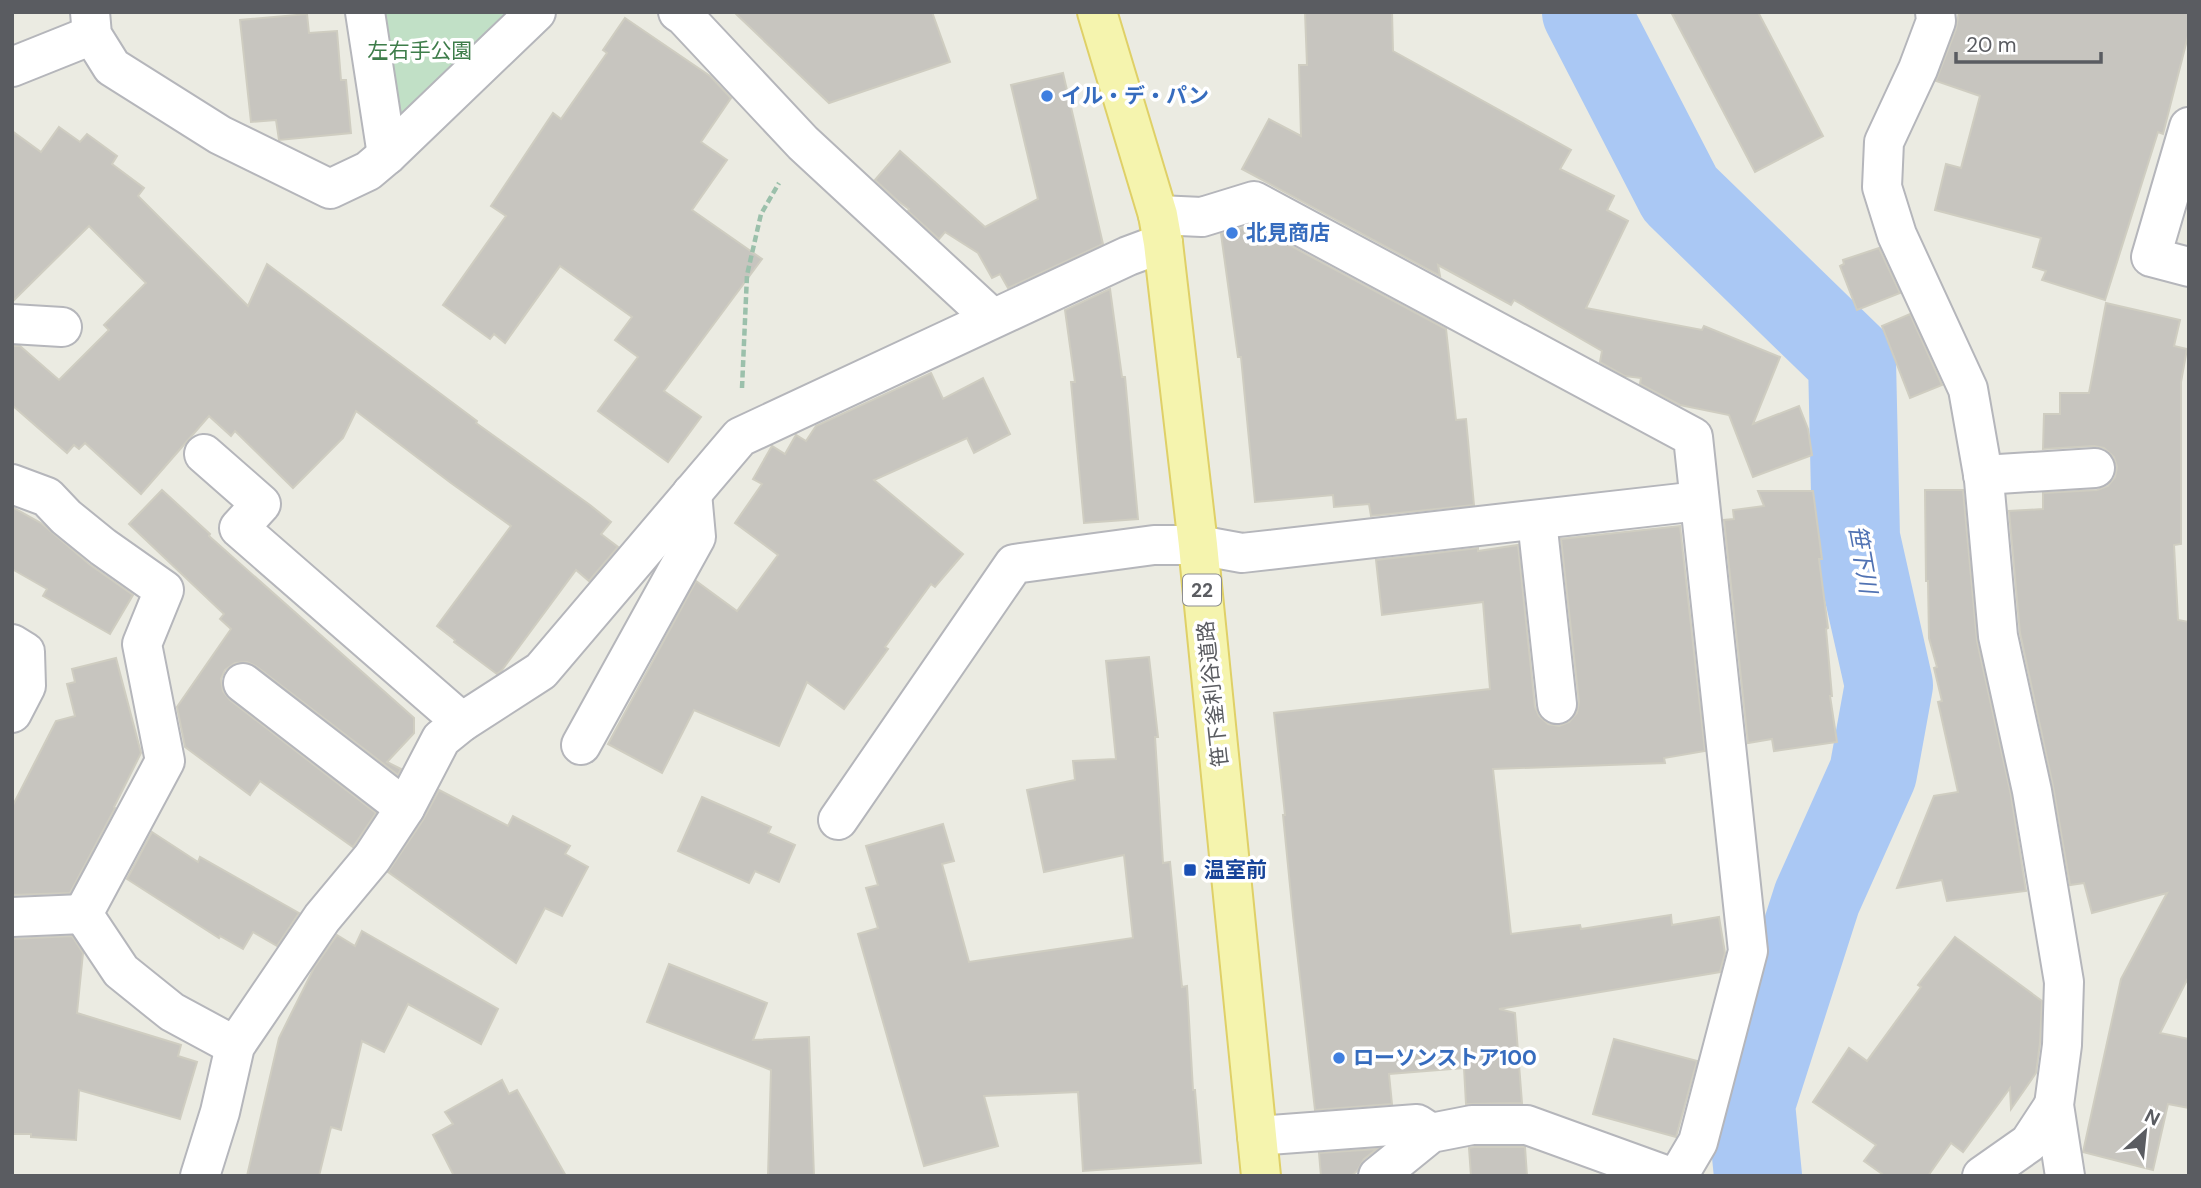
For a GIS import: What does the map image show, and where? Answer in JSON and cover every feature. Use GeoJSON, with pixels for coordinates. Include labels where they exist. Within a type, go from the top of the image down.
{"type":"FeatureCollection","features":[{"type":"Feature","properties":{"kind":"main road","name":"笹下釜利谷道路"},"geometry":{"type":"LineString","coordinates":[[1097,12],[1161,229],[1198,545],[1257,1136],[1254,1175]]}},
{"type":"Feature","properties":{"kind":"street"},"geometry":{"type":"LineString","coordinates":[[365,12],[387,155]]}},
{"type":"Feature","properties":{"kind":"street"},"geometry":{"type":"LineString","coordinates":[[12,67],[91,24],[113,67],[220,135],[330,189],[368,171],[387,155],[536,12]]}},
{"type":"Feature","properties":{"kind":"street"},"geometry":{"type":"LineString","coordinates":[[1935,12],[1936,20],[1918,69],[1884,142],[1882,187],[1897,234],[1968,388],[1983,475],[1998,636],[2032,791],[2064,982],[2062,1045],[2054,1105],[2065,1176]]}},
{"type":"Feature","properties":{"kind":"street"},"geometry":{"type":"LineString","coordinates":[[682,14],[803,143],[992,318]]}},
{"type":"Feature","properties":{"kind":"street"},"geometry":{"type":"LineString","coordinates":[[2189,127],[2151,257],[2189,267]]}},
{"type":"Feature","properties":{"kind":"street"},"geometry":{"type":"LineString","coordinates":[[200,1176],[220,1112],[235,1046],[322,918],[372,858],[405,807],[441,739],[462,722],[541,671],[740,437],[1128,256],[1161,229],[1254,201],[1693,438],[1748,951],[1698,1142],[1678,1176]]}},
{"type":"Feature","properties":{"kind":"street"},"geometry":{"type":"LineString","coordinates":[[12,324],[62,327]]}},
{"type":"Feature","properties":{"kind":"street"},"geometry":{"type":"LineString","coordinates":[[204,454],[261,504],[239,528],[462,722]]}},
{"type":"Feature","properties":{"kind":"street"},"geometry":{"type":"LineString","coordinates":[[1983,475],[2095,468]]}},
{"type":"Feature","properties":{"kind":"street"},"geometry":{"type":"LineString","coordinates":[[12,484],[47,497],[66,517],[103,547],[164,590],[142,644],[165,761],[83,914]]}},
{"type":"Feature","properties":{"kind":"street"},"geometry":{"type":"LineString","coordinates":[[581,745],[696,537],[692,493]]}},
{"type":"Feature","properties":{"kind":"street"},"geometry":{"type":"LineString","coordinates":[[838,820],[1014,564],[1154,545],[1198,545],[1242,553],[1699,501]]}},
{"type":"Feature","properties":{"kind":"street"},"geometry":{"type":"LineString","coordinates":[[1537,520],[1557,704]]}},
{"type":"Feature","properties":{"kind":"street"},"geometry":{"type":"LineString","coordinates":[[12,644],[25,652],[26,686],[12,713]]}},
{"type":"Feature","properties":{"kind":"street"},"geometry":{"type":"LineString","coordinates":[[243,682],[405,807]]}},
{"type":"Feature","properties":{"kind":"street"},"geometry":{"type":"LineString","coordinates":[[12,917],[83,914]]}},
{"type":"Feature","properties":{"kind":"street"},"geometry":{"type":"LineString","coordinates":[[83,914],[121,971],[172,1012],[235,1046]]}},
{"type":"Feature","properties":{"kind":"street"},"geometry":{"type":"LineString","coordinates":[[1982,1176],[2029,1143],[2054,1105]]}},
{"type":"Feature","properties":{"kind":"street"},"geometry":{"type":"LineString","coordinates":[[1257,1136],[1417,1124],[1432,1133]]}},
{"type":"Feature","properties":{"kind":"street"},"geometry":{"type":"LineString","coordinates":[[1378,1176],[1432,1133],[1472,1125],[1527,1125],[1668,1176]]}},
{"type":"Feature","properties":{"kind":"path"},"geometry":{"type":"LineString","coordinates":[[740,437],[747,275],[761,214],[803,143]]}},
{"type":"Feature","properties":{"kind":"green space","name":"左右手公園"},"geometry":{"type":"Polygon","coordinates":[[[377,12],[513,12],[408,117],[384,108],[377,12]]]}},
{"type":"Feature","properties":{"kind":"building"},"geometry":{"type":"Polygon","coordinates":[[[734,12],[932,12],[950,62],[829,103],[734,12]]]}},
{"type":"Feature","properties":{"kind":"building"},"geometry":{"type":"Polygon","coordinates":[[[1305,12],[1392,12],[1393,51],[1571,150],[1560,169],[1614,196],[1607,210],[1628,221],[1586,308],[1702,330],[1704,326],[1780,357],[1753,424],[1799,406],[1808,429],[1812,455],[1753,477],[1729,415],[1680,405],[1640,384],[1641,378],[1625,376],[1600,362],[1602,351],[1514,300],[1511,305],[1438,265],[1440,276],[1242,169],[1269,119],[1301,136],[1299,65],[1307,65],[1305,12]]]}},
{"type":"Feature","properties":{"kind":"building"},"geometry":{"type":"Polygon","coordinates":[[[1671,12],[1758,12],[1823,136],[1755,172],[1671,12]]]}},
{"type":"Feature","properties":{"kind":"building"},"geometry":{"type":"Polygon","coordinates":[[[1959,12],[2189,12],[2189,32],[2163,134],[2158,132],[2105,300],[2042,280],[2046,271],[2033,267],[2041,238],[1935,210],[1946,164],[1961,168],[1980,96],[1936,81],[1956,29],[1959,12]]]}},
{"type":"Feature","properties":{"kind":"building"},"geometry":{"type":"Polygon","coordinates":[[[307,14],[309,33],[337,31],[341,80],[346,80],[351,133],[279,140],[276,120],[251,122],[240,20],[307,14]]]}},
{"type":"Feature","properties":{"kind":"building"},"geometry":{"type":"Polygon","coordinates":[[[625,18],[710,76],[731,98],[701,142],[727,160],[692,210],[762,259],[664,391],[701,417],[668,462],[598,411],[638,357],[615,340],[632,317],[560,266],[505,343],[494,334],[490,339],[443,305],[506,216],[491,206],[553,113],[561,119],[607,53],[603,50],[625,18]]]}},
{"type":"Feature","properties":{"kind":"building"},"geometry":{"type":"Polygon","coordinates":[[[1063,73],[1103,244],[1008,288],[1000,274],[992,278],[978,253],[945,232],[939,239],[875,180],[900,151],[985,227],[1038,199],[1011,85],[1063,73]]]}},
{"type":"Feature","properties":{"kind":"building"},"geometry":{"type":"Polygon","coordinates":[[[59,127],[80,142],[87,134],[117,156],[112,164],[144,188],[138,196],[248,306],[267,264],[611,522],[601,534],[618,547],[589,581],[576,570],[502,670],[497,674],[437,626],[511,526],[356,411],[343,438],[293,488],[235,431],[231,436],[209,416],[141,494],[85,443],[79,449],[74,445],[67,453],[12,405],[12,346],[20,346],[59,380],[109,330],[104,325],[146,283],[89,226],[12,302],[12,131],[41,152],[59,127]]]}},
{"type":"Feature","properties":{"kind":"building"},"geometry":{"type":"Polygon","coordinates":[[[1252,225],[1446,329],[1456,420],[1466,419],[1474,505],[1371,516],[1369,504],[1334,507],[1333,495],[1255,502],[1241,357],[1238,357],[1221,234],[1252,225]]]}},
{"type":"Feature","properties":{"kind":"building"},"geometry":{"type":"Polygon","coordinates":[[[1879,248],[1900,293],[1857,310],[1840,266],[1844,264],[1843,260],[1879,248]]]}},
{"type":"Feature","properties":{"kind":"building"},"geometry":{"type":"Polygon","coordinates":[[[1110,289],[1122,377],[1125,377],[1138,519],[1084,523],[1071,382],[1075,382],[1065,310],[1110,289]]]}},
{"type":"Feature","properties":{"kind":"building"},"geometry":{"type":"Polygon","coordinates":[[[2106,303],[2180,320],[2174,346],[2187,349],[2181,382],[2181,544],[2174,545],[2178,620],[2189,622],[2189,976],[2160,1033],[2189,1039],[2189,1108],[2168,1104],[2153,1170],[2083,1152],[2121,979],[2167,893],[2092,913],[2084,883],[2070,885],[2053,786],[2020,633],[2009,511],[2043,509],[2043,493],[2097,490],[2108,486],[2115,477],[2117,467],[2114,457],[2104,448],[2094,446],[2043,449],[2044,414],[2060,414],[2060,393],[2089,393],[2106,303]]]}},
{"type":"Feature","properties":{"kind":"building"},"geometry":{"type":"Polygon","coordinates":[[[1910,314],[1942,385],[1910,398],[1882,326],[1910,314]]]}},
{"type":"Feature","properties":{"kind":"building"},"geometry":{"type":"Polygon","coordinates":[[[931,373],[943,399],[983,378],[1010,434],[974,453],[967,438],[874,480],[963,554],[935,587],[931,584],[844,709],[807,682],[779,746],[694,710],[662,773],[608,744],[696,581],[737,611],[778,555],[735,523],[762,484],[753,479],[772,446],[785,454],[796,435],[806,441],[816,426],[931,373]]]}},
{"type":"Feature","properties":{"kind":"building"},"geometry":{"type":"Polygon","coordinates":[[[162,490],[210,534],[209,536],[414,718],[414,733],[387,762],[401,769],[398,775],[256,666],[247,662],[235,663],[225,670],[221,679],[223,691],[230,700],[376,813],[353,847],[260,781],[250,795],[185,747],[177,707],[231,629],[220,619],[224,614],[129,524],[162,490]]]}},
{"type":"Feature","properties":{"kind":"building"},"geometry":{"type":"Polygon","coordinates":[[[1925,490],[1963,490],[1977,641],[2011,795],[2026,891],[1947,901],[1942,880],[1897,888],[1934,796],[1958,792],[1938,702],[1942,701],[1929,638],[1925,490]]]}},
{"type":"Feature","properties":{"kind":"building"},"geometry":{"type":"Polygon","coordinates":[[[1758,491],[1813,491],[1828,628],[1830,696],[1837,742],[1774,751],[1772,739],[1748,743],[1724,520],[1734,519],[1733,510],[1764,506],[1758,491]]]}},
{"type":"Feature","properties":{"kind":"building"},"geometry":{"type":"Polygon","coordinates":[[[12,507],[41,523],[89,564],[133,595],[110,634],[43,596],[47,589],[12,569],[12,507]]]}},
{"type":"Feature","properties":{"kind":"building"},"geometry":{"type":"Polygon","coordinates":[[[1680,526],[1705,751],[1664,758],[1665,763],[1493,769],[1511,934],[1580,925],[1581,929],[1671,915],[1672,925],[1719,917],[1725,953],[1720,972],[1499,1009],[1515,1013],[1522,1103],[1466,1104],[1464,1068],[1389,1074],[1392,1104],[1315,1110],[1274,713],[1490,689],[1483,602],[1382,615],[1376,560],[1518,545],[1535,707],[1539,716],[1548,724],[1559,726],[1569,722],[1577,713],[1579,702],[1561,539],[1680,526]]]}},
{"type":"Feature","properties":{"kind":"building"},"geometry":{"type":"Polygon","coordinates":[[[1149,657],[1158,737],[1155,737],[1163,863],[1170,862],[1182,987],[1187,986],[1193,1090],[1201,1163],[1083,1171],[1078,1092],[984,1096],[998,1146],[924,1166],[858,934],[878,928],[866,888],[878,885],[866,846],[943,824],[954,861],[942,864],[969,962],[1133,938],[1124,855],[1044,872],[1027,790],[1075,780],[1073,761],[1116,759],[1106,661],[1149,657]]]}},
{"type":"Feature","properties":{"kind":"building"},"geometry":{"type":"Polygon","coordinates":[[[116,658],[141,753],[70,893],[12,895],[12,807],[56,721],[75,716],[67,684],[75,682],[72,669],[116,658]]]}},
{"type":"Feature","properties":{"kind":"building"},"geometry":{"type":"Polygon","coordinates":[[[439,790],[508,826],[513,816],[570,846],[565,854],[588,867],[562,916],[545,908],[516,963],[388,872],[423,820],[439,790]]]}},
{"type":"Feature","properties":{"kind":"building"},"geometry":{"type":"Polygon","coordinates":[[[702,797],[771,827],[768,833],[795,845],[779,882],[755,871],[749,883],[678,851],[702,797]]]}},
{"type":"Feature","properties":{"kind":"building"},"geometry":{"type":"Polygon","coordinates":[[[152,832],[198,862],[200,857],[299,913],[277,946],[253,932],[243,949],[220,936],[219,938],[127,879],[152,832]]]}},
{"type":"Feature","properties":{"kind":"building"},"geometry":{"type":"Polygon","coordinates":[[[362,931],[498,1009],[481,1044],[408,1004],[384,1052],[362,1041],[341,1130],[331,1127],[319,1176],[247,1176],[279,1038],[314,968],[337,935],[355,946],[362,931]]]}},
{"type":"Feature","properties":{"kind":"building"},"geometry":{"type":"Polygon","coordinates":[[[72,936],[83,953],[77,1013],[181,1045],[178,1056],[197,1062],[180,1119],[79,1090],[76,1140],[12,1134],[12,939],[72,936]]]}},
{"type":"Feature","properties":{"kind":"building"},"geometry":{"type":"Polygon","coordinates":[[[1955,937],[2042,1001],[2036,1073],[2011,1109],[2010,1088],[1963,1152],[1951,1143],[1928,1176],[1885,1176],[1864,1161],[1876,1145],[1813,1102],[1849,1048],[1867,1061],[1921,987],[1918,985],[1955,937]]]}},
{"type":"Feature","properties":{"kind":"building"},"geometry":{"type":"Polygon","coordinates":[[[669,964],[767,1003],[753,1040],[809,1037],[814,1176],[768,1176],[771,1070],[647,1022],[669,964]]]}},
{"type":"Feature","properties":{"kind":"building"},"geometry":{"type":"Polygon","coordinates":[[[1614,1039],[1697,1061],[1676,1137],[1593,1114],[1614,1039]]]}},
{"type":"Feature","properties":{"kind":"building"},"geometry":{"type":"Polygon","coordinates":[[[502,1080],[509,1094],[517,1090],[566,1176],[454,1176],[433,1135],[453,1124],[445,1112],[502,1080]]]}},
{"type":"Feature","properties":{"kind":"building"},"geometry":{"type":"Polygon","coordinates":[[[1525,1147],[1527,1176],[1471,1176],[1469,1148],[1525,1147]]]}},
{"type":"Feature","properties":{"kind":"building"},"geometry":{"type":"Polygon","coordinates":[[[1377,1149],[1364,1159],[1351,1176],[1321,1176],[1319,1153],[1377,1149]]]}},
{"type":"Feature","properties":{"kind":"waterway","name":"笹下川"},"geometry":{"type":"LineString","coordinates":[[1586,12],[1680,194],[1852,361],[1856,538],[1889,685],[1873,773],[1817,898],[1751,1104],[1758,1176]]}},
{"type":"Feature","properties":{"kind":"place","name":"イル・デ・パン"},"geometry":{"type":"Point","coordinates":[1047,96]}},
{"type":"Feature","properties":{"kind":"place","name":"北見商店"},"geometry":{"type":"Point","coordinates":[1232,233]}},
{"type":"Feature","properties":{"kind":"place","name":"温室前"},"geometry":{"type":"Point","coordinates":[1190,870]}},
{"type":"Feature","properties":{"kind":"place","name":"ローソンストア100"},"geometry":{"type":"Point","coordinates":[1339,1058]}}]}
